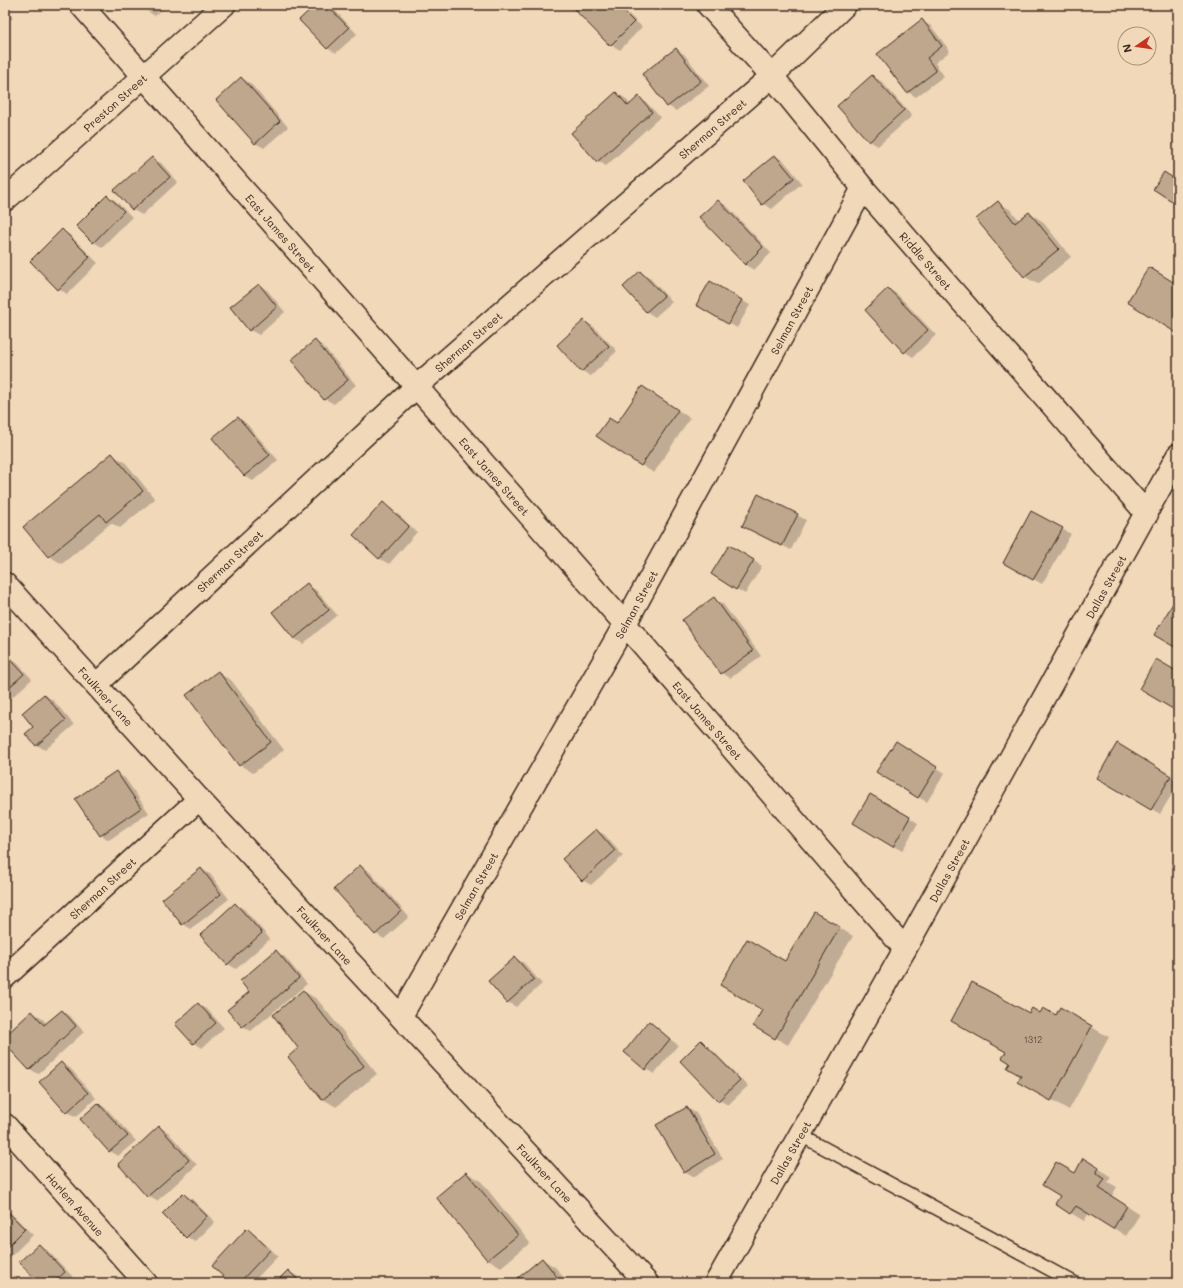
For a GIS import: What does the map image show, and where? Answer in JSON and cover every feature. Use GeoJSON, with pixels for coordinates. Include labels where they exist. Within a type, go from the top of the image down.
{"type":"FeatureCollection","features":[{"type":"Feature","properties":{"kind":"street","name":"East James Street"},"geometry":{"type":"LineString","coordinates":[[81,5],[625,624],[905,949]]}},
{"type":"Feature","properties":{"kind":"street","name":"Preston Street"},"geometry":{"type":"LineString","coordinates":[[5,200],[224,5]]}},
{"type":"Feature","properties":{"kind":"street","name":"Riddle Street"},"geometry":{"type":"LineString","coordinates":[[708,5],[772,76],[863,188],[1146,514]]}},
{"type":"Feature","properties":{"kind":"street","name":"Sherman Street"},"geometry":{"type":"LineString","coordinates":[[97,684],[416,386],[772,76],[845,5]]}},
{"type":"Feature","properties":{"kind":"street","name":"Selman Street"},"geometry":{"type":"LineString","coordinates":[[401,1016],[625,624],[863,188]]}},
{"type":"Feature","properties":{"kind":"street","name":"Dallas Street"},"geometry":{"type":"LineString","coordinates":[[716,1283],[905,949],[1178,455]]}},
{"type":"Feature","properties":{"kind":"street","name":"Faulkner Lane"},"geometry":{"type":"LineString","coordinates":[[5,584],[97,684],[199,799],[647,1283]]}},
{"type":"Feature","properties":{"kind":"street","name":"Sherman Street"},"geometry":{"type":"LineString","coordinates":[[5,977],[199,799]]}},
{"type":"Feature","properties":{"kind":"street","name":"Harlem Avenue"},"geometry":{"type":"LineString","coordinates":[[5,1125],[146,1283]]}},
{"type":"Feature","properties":{"kind":"lane"},"geometry":{"type":"LineString","coordinates":[[800,1135],[1075,1283]]}},
{"type":"Feature","properties":{"kind":"building"},"geometry":{"type":"Polygon","coordinates":[[[137,5],[146,5],[141,10],[137,5]]]}},
{"type":"Feature","properties":{"kind":"building"},"geometry":{"type":"Polygon","coordinates":[[[315,5],[327,5],[349,28],[327,49],[299,20],[315,5]]]}},
{"type":"Feature","properties":{"kind":"building"},"geometry":{"type":"Polygon","coordinates":[[[570,5],[617,5],[634,22],[610,46],[570,5]]]}},
{"type":"Feature","properties":{"kind":"building"},"geometry":{"type":"Polygon","coordinates":[[[922,19],[942,46],[927,58],[936,71],[907,93],[877,54],[922,19]]]}},
{"type":"Feature","properties":{"kind":"building"},"geometry":{"type":"Polygon","coordinates":[[[676,48],[701,81],[667,107],[642,74],[676,48]]]}},
{"type":"Feature","properties":{"kind":"building"},"geometry":{"type":"Polygon","coordinates":[[[872,75],[904,110],[869,142],[837,106],[872,75]]]}},
{"type":"Feature","properties":{"kind":"building"},"geometry":{"type":"Polygon","coordinates":[[[241,77],[280,121],[255,144],[216,100],[241,77]]]}},
{"type":"Feature","properties":{"kind":"building"},"geometry":{"type":"Polygon","coordinates":[[[616,92],[628,106],[639,96],[652,112],[597,162],[571,133],[616,92]]]}},
{"type":"Feature","properties":{"kind":"building"},"geometry":{"type":"Polygon","coordinates":[[[775,155],[794,178],[762,205],[743,181],[775,155]]]}},
{"type":"Feature","properties":{"kind":"building"},"geometry":{"type":"Polygon","coordinates":[[[152,157],[170,177],[132,210],[114,190],[152,157]]]}},
{"type":"Feature","properties":{"kind":"building"},"geometry":{"type":"Polygon","coordinates":[[[1164,172],[1178,181],[1178,205],[1153,189],[1164,172]]]}},
{"type":"Feature","properties":{"kind":"building"},"geometry":{"type":"Polygon","coordinates":[[[107,195],[124,211],[93,243],[76,226],[107,195]]]}},
{"type":"Feature","properties":{"kind":"building"},"geometry":{"type":"Polygon","coordinates":[[[718,200],[763,247],[745,265],[699,217],[718,200]]]}},
{"type":"Feature","properties":{"kind":"building"},"geometry":{"type":"Polygon","coordinates":[[[998,201],[1015,223],[1029,212],[1059,249],[1024,277],[976,219],[998,201]]]}},
{"type":"Feature","properties":{"kind":"building"},"geometry":{"type":"Polygon","coordinates":[[[62,229],[90,257],[58,290],[30,261],[62,229]]]}},
{"type":"Feature","properties":{"kind":"building"},"geometry":{"type":"Polygon","coordinates":[[[1149,267],[1178,285],[1178,334],[1127,302],[1149,267]]]}},
{"type":"Feature","properties":{"kind":"building"},"geometry":{"type":"Polygon","coordinates":[[[640,271],[664,296],[646,312],[623,287],[640,271]]]}},
{"type":"Feature","properties":{"kind":"building"},"geometry":{"type":"Polygon","coordinates":[[[710,281],[742,300],[728,324],[696,305],[710,281]]]}},
{"type":"Feature","properties":{"kind":"building"},"geometry":{"type":"Polygon","coordinates":[[[259,284],[277,307],[249,331],[230,307],[259,284]]]}},
{"type":"Feature","properties":{"kind":"building"},"geometry":{"type":"Polygon","coordinates":[[[888,288],[928,330],[904,353],[865,310],[888,288]]]}},
{"type":"Feature","properties":{"kind":"building"},"geometry":{"type":"Polygon","coordinates":[[[584,320],[609,346],[581,372],[557,345],[584,320]]]}},
{"type":"Feature","properties":{"kind":"building"},"geometry":{"type":"Polygon","coordinates":[[[315,340],[348,380],[324,400],[291,360],[315,340]]]}},
{"type":"Feature","properties":{"kind":"building"},"geometry":{"type":"Polygon","coordinates":[[[642,386],[678,410],[641,466],[596,436],[609,418],[617,423],[642,386]]]}},
{"type":"Feature","properties":{"kind":"building"},"geometry":{"type":"Polygon","coordinates":[[[238,417],[270,455],[244,476],[212,438],[238,417]]]}},
{"type":"Feature","properties":{"kind":"building"},"geometry":{"type":"Polygon","coordinates":[[[112,453],[143,491],[106,522],[100,514],[48,557],[23,527],[112,453]]]}},
{"type":"Feature","properties":{"kind":"building"},"geometry":{"type":"Polygon","coordinates":[[[758,494],[798,514],[782,546],[742,526],[758,494]]]}},
{"type":"Feature","properties":{"kind":"building"},"geometry":{"type":"Polygon","coordinates":[[[383,502],[409,526],[379,559],[353,535],[383,502]]]}},
{"type":"Feature","properties":{"kind":"building"},"geometry":{"type":"Polygon","coordinates":[[[1031,511],[1063,528],[1033,580],[1003,563],[1031,511]]]}},
{"type":"Feature","properties":{"kind":"building"},"geometry":{"type":"Polygon","coordinates":[[[729,545],[754,560],[736,590],[711,574],[729,545]]]}},
{"type":"Feature","properties":{"kind":"building"},"geometry":{"type":"Polygon","coordinates":[[[307,583],[329,610],[294,639],[272,612],[307,583]]]}},
{"type":"Feature","properties":{"kind":"building"},"geometry":{"type":"Polygon","coordinates":[[[1178,595],[1178,649],[1154,635],[1178,595]]]}},
{"type":"Feature","properties":{"kind":"building"},"geometry":{"type":"Polygon","coordinates":[[[714,597],[753,651],[721,674],[682,620],[714,597]]]}},
{"type":"Feature","properties":{"kind":"building"},"geometry":{"type":"Polygon","coordinates":[[[5,653],[24,674],[5,691],[5,653]]]}},
{"type":"Feature","properties":{"kind":"building"},"geometry":{"type":"Polygon","coordinates":[[[1156,659],[1178,672],[1178,712],[1139,689],[1156,659]]]}},
{"type":"Feature","properties":{"kind":"building"},"geometry":{"type":"Polygon","coordinates":[[[218,671],[271,742],[239,766],[186,695],[218,671]]]}},
{"type":"Feature","properties":{"kind":"building"},"geometry":{"type":"Polygon","coordinates":[[[44,694],[66,720],[36,746],[25,734],[33,727],[22,713],[44,694]]]}},
{"type":"Feature","properties":{"kind":"building"},"geometry":{"type":"Polygon","coordinates":[[[896,741],[937,767],[918,798],[876,772],[896,741]]]}},
{"type":"Feature","properties":{"kind":"building"},"geometry":{"type":"Polygon","coordinates":[[[1117,743],[1171,776],[1151,810],[1097,778],[1117,743]]]}},
{"type":"Feature","properties":{"kind":"building"},"geometry":{"type":"Polygon","coordinates":[[[116,771],[141,808],[100,836],[75,799],[116,771]]]}},
{"type":"Feature","properties":{"kind":"building"},"geometry":{"type":"Polygon","coordinates":[[[870,794],[910,817],[893,847],[853,823],[870,794]]]}},
{"type":"Feature","properties":{"kind":"building"},"geometry":{"type":"Polygon","coordinates":[[[596,829],[615,851],[582,881],[562,859],[596,829]]]}},
{"type":"Feature","properties":{"kind":"building"},"geometry":{"type":"Polygon","coordinates":[[[360,865],[401,911],[375,935],[334,889],[360,865]]]}},
{"type":"Feature","properties":{"kind":"building"},"geometry":{"type":"Polygon","coordinates":[[[201,868],[221,894],[182,925],[162,899],[201,868]]]}},
{"type":"Feature","properties":{"kind":"building"},"geometry":{"type":"Polygon","coordinates":[[[235,903],[262,933],[227,965],[200,935],[235,903]]]}},
{"type":"Feature","properties":{"kind":"building"},"geometry":{"type":"Polygon","coordinates":[[[814,912],[840,927],[775,1039],[753,1026],[762,1010],[720,985],[747,939],[785,961],[814,912]]]}},
{"type":"Feature","properties":{"kind":"building"},"geometry":{"type":"Polygon","coordinates":[[[276,950],[299,978],[242,1027],[227,1010],[249,992],[240,981],[276,950]]]}},
{"type":"Feature","properties":{"kind":"building"},"geometry":{"type":"Polygon","coordinates":[[[515,957],[534,979],[507,1003],[488,981],[515,957]]]}},
{"type":"Feature","properties":{"kind":"building"},"geometry":{"type":"Polygon","coordinates":[[[972,982],[1029,1013],[1032,1008],[1040,1013],[1043,1008],[1056,1015],[1060,1007],[1092,1026],[1051,1101],[1017,1082],[1021,1076],[1007,1068],[1010,1063],[1002,1058],[1006,1052],[951,1021],[972,982]]]}},
{"type":"Feature","properties":{"kind":"building"},"geometry":{"type":"Polygon","coordinates":[[[303,990],[364,1066],[322,1100],[288,1057],[298,1048],[273,1015],[303,990]]]}},
{"type":"Feature","properties":{"kind":"building"},"geometry":{"type":"Polygon","coordinates":[[[198,1003],[216,1023],[193,1044],[175,1024],[198,1003]]]}},
{"type":"Feature","properties":{"kind":"building"},"geometry":{"type":"Polygon","coordinates":[[[62,1010],[76,1026],[29,1070],[5,1044],[5,1036],[32,1011],[44,1025],[62,1010]]]}},
{"type":"Feature","properties":{"kind":"building"},"geometry":{"type":"Polygon","coordinates":[[[649,1021],[670,1039],[645,1070],[624,1052],[649,1021]]]}},
{"type":"Feature","properties":{"kind":"building"},"geometry":{"type":"Polygon","coordinates":[[[701,1040],[740,1080],[718,1101],[680,1061],[701,1040]]]}},
{"type":"Feature","properties":{"kind":"building"},"geometry":{"type":"Polygon","coordinates":[[[61,1062],[88,1093],[66,1113],[39,1082],[61,1062]]]}},
{"type":"Feature","properties":{"kind":"building"},"geometry":{"type":"Polygon","coordinates":[[[98,1103],[128,1136],[109,1152],[80,1119],[98,1103]]]}},
{"type":"Feature","properties":{"kind":"building"},"geometry":{"type":"Polygon","coordinates":[[[687,1107],[715,1154],[684,1173],[656,1125],[687,1107]]]}},
{"type":"Feature","properties":{"kind":"building"},"geometry":{"type":"Polygon","coordinates":[[[159,1126],[189,1160],[147,1197],[118,1164],[159,1126]]]}},
{"type":"Feature","properties":{"kind":"building"},"geometry":{"type":"Polygon","coordinates":[[[1083,1158],[1099,1168],[1096,1173],[1105,1179],[1099,1188],[1127,1206],[1113,1229],[1076,1206],[1070,1214],[1055,1204],[1060,1196],[1042,1185],[1056,1162],[1075,1173],[1083,1158]]]}},
{"type":"Feature","properties":{"kind":"building"},"geometry":{"type":"Polygon","coordinates":[[[466,1172],[518,1235],[487,1260],[436,1197],[466,1172]]]}},
{"type":"Feature","properties":{"kind":"building"},"geometry":{"type":"Polygon","coordinates":[[[183,1193],[207,1216],[186,1238],[162,1214],[183,1193]]]}},
{"type":"Feature","properties":{"kind":"building"},"geometry":{"type":"Polygon","coordinates":[[[5,1209],[25,1229],[5,1249],[5,1209]]]}},
{"type":"Feature","properties":{"kind":"building"},"geometry":{"type":"Polygon","coordinates":[[[247,1228],[270,1250],[239,1283],[230,1283],[212,1266],[247,1228]]]}},
{"type":"Feature","properties":{"kind":"building"},"geometry":{"type":"Polygon","coordinates":[[[39,1244],[65,1272],[53,1283],[39,1283],[19,1262],[39,1244]]]}},
{"type":"Feature","properties":{"kind":"building"},"geometry":{"type":"Polygon","coordinates":[[[542,1258],[562,1283],[512,1283],[542,1258]]]}},
{"type":"Feature","properties":{"kind":"building"},"geometry":{"type":"Polygon","coordinates":[[[288,1270],[301,1283],[275,1283],[288,1270]]]}}]}
